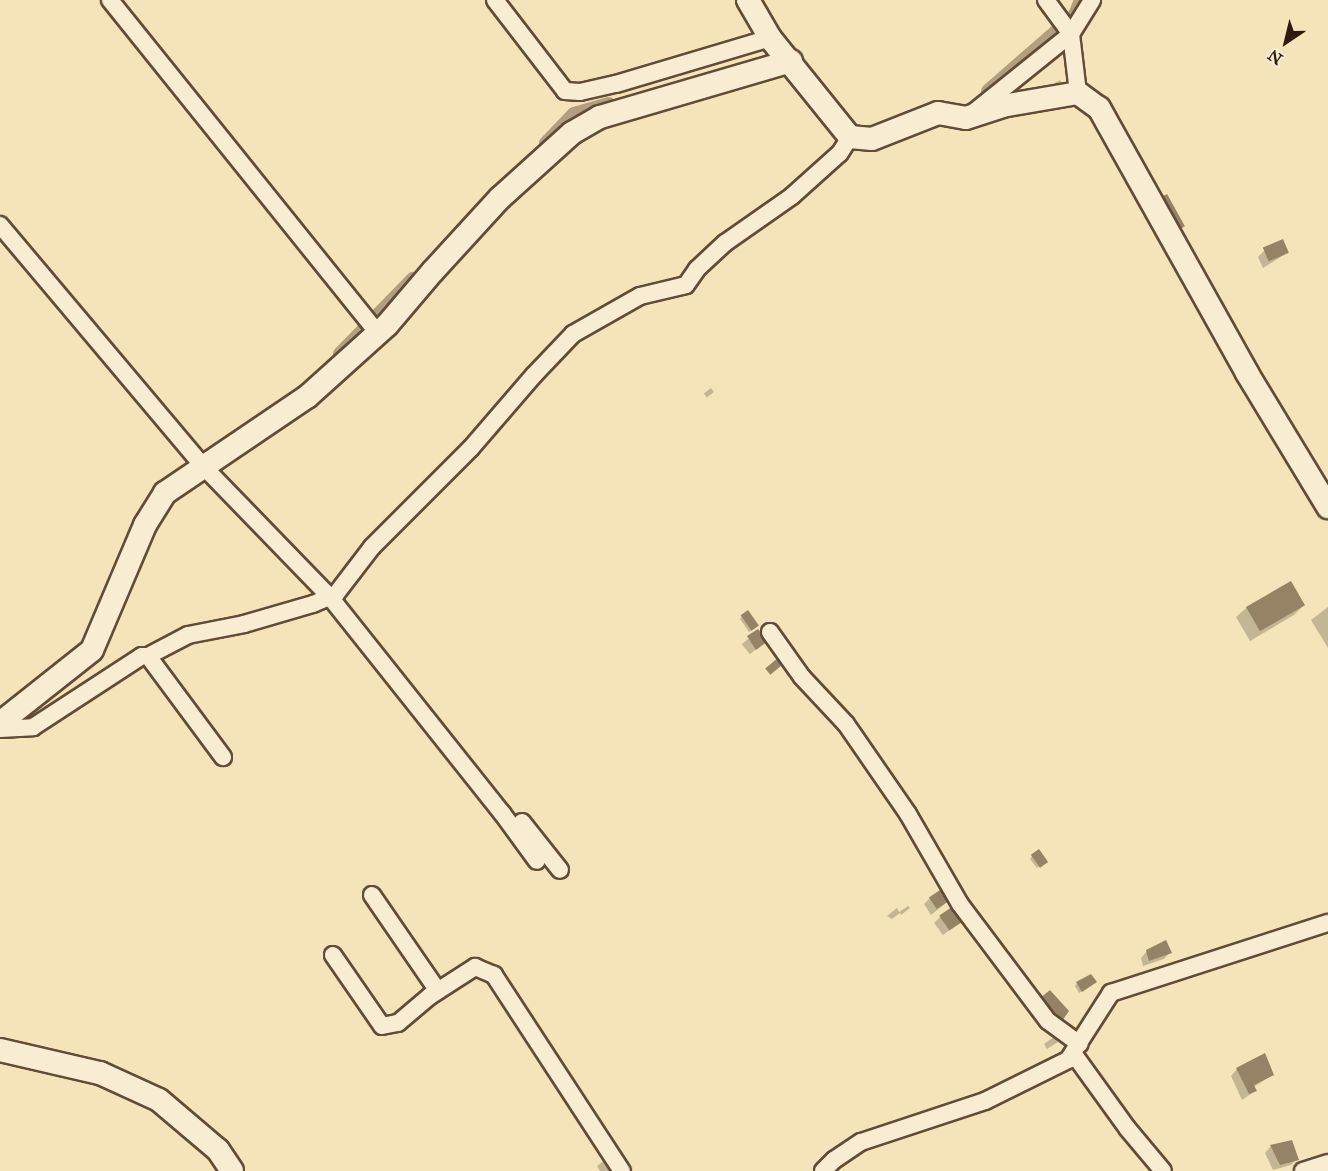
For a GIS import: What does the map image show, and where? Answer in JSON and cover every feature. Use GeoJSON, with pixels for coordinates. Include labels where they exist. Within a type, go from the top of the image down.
{"type":"FeatureCollection","features":[{"type":"Feature","properties":{"kind":"street"},"geometry":{"type":"LineString","coordinates":[[110,0],[378,333]]}},
{"type":"Feature","properties":{"kind":"street"},"geometry":{"type":"LineString","coordinates":[[495,0],[565,91],[580,92],[616,84],[770,38]]}},
{"type":"Feature","properties":{"kind":"street"},"geometry":{"type":"LineString","coordinates":[[748,0],[770,38],[791,61],[798,74],[850,137],[872,139],[938,112],[966,118],[1002,106],[1078,93],[1099,108],[1230,342],[1328,507]]}},
{"type":"Feature","properties":{"kind":"street"},"geometry":{"type":"LineString","coordinates":[[966,118],[1050,52],[1073,41],[1091,3]]}},
{"type":"Feature","properties":{"kind":"street"},"geometry":{"type":"LineString","coordinates":[[1049,4],[1073,41],[1078,93]]}},
{"type":"Feature","properties":{"kind":"street"},"geometry":{"type":"LineString","coordinates":[[0,723],[92,650],[145,525],[165,493],[306,397],[378,333],[500,198],[572,133],[600,117],[791,61]]}},
{"type":"Feature","properties":{"kind":"street"},"geometry":{"type":"LineString","coordinates":[[0,729],[33,727],[142,656],[148,657],[188,635],[244,624],[313,604],[336,594],[372,547],[471,448],[573,334],[640,296],[686,285],[697,269],[726,243],[792,196],[832,160],[850,137]]}},
{"type":"Feature","properties":{"kind":"street"},"geometry":{"type":"LineString","coordinates":[[0,225],[203,466],[330,597],[537,861]]}},
{"type":"Feature","properties":{"kind":"street"},"geometry":{"type":"LineString","coordinates":[[770,632],[802,677],[846,724],[908,814],[960,904],[1048,1021],[1076,1049],[1127,1128],[1163,1171]]}},
{"type":"Feature","properties":{"kind":"street"},"geometry":{"type":"LineString","coordinates":[[148,657],[223,758]]}},
{"type":"Feature","properties":{"kind":"street"},"geometry":{"type":"LineString","coordinates":[[456,755],[475,760],[560,870]]}},
{"type":"Feature","properties":{"kind":"street"},"geometry":{"type":"LineString","coordinates":[[372,895],[438,991]]}},
{"type":"Feature","properties":{"kind":"street"},"geometry":{"type":"LineString","coordinates":[[823,1171],[834,1160],[861,1142],[986,1101],[1068,1060],[1112,993],[1328,923]]}},
{"type":"Feature","properties":{"kind":"street"},"geometry":{"type":"LineString","coordinates":[[333,954],[382,1026],[398,1023],[438,991],[475,967],[494,975],[622,1171]]}},
{"type":"Feature","properties":{"kind":"street"},"geometry":{"type":"LineString","coordinates":[[0,1050],[100,1073],[159,1100],[218,1150],[232,1171]]}},
{"type":"Feature","properties":{"kind":"street"},"geometry":{"type":"LineString","coordinates":[[1303,1171],[1328,1162]]}},
{"type":"Feature","properties":{"kind":"building"},"geometry":{"type":"Polygon","coordinates":[[[1167,194],[1185,226],[1175,232],[1157,199],[1167,194]]]}},
{"type":"Feature","properties":{"kind":"building"},"geometry":{"type":"Polygon","coordinates":[[[1283,239],[1289,253],[1269,261],[1263,248],[1283,239]]]}},
{"type":"Feature","properties":{"kind":"building"},"geometry":{"type":"Polygon","coordinates":[[[1291,581],[1305,605],[1260,631],[1246,607],[1291,581]]]}},
{"type":"Feature","properties":{"kind":"building"},"geometry":{"type":"Polygon","coordinates":[[[748,610],[759,626],[752,631],[741,615],[748,610]]]}},
{"type":"Feature","properties":{"kind":"building"},"geometry":{"type":"Polygon","coordinates":[[[758,629],[768,641],[756,650],[747,636],[758,629]]]}},
{"type":"Feature","properties":{"kind":"building"},"geometry":{"type":"Polygon","coordinates":[[[779,657],[784,663],[770,675],[765,669],[779,657]]]}},
{"type":"Feature","properties":{"kind":"building"},"geometry":{"type":"Polygon","coordinates":[[[1039,849],[1048,862],[1040,868],[1031,855],[1039,849]]]}},
{"type":"Feature","properties":{"kind":"building"},"geometry":{"type":"Polygon","coordinates":[[[943,888],[951,900],[937,909],[929,898],[943,888]]]}},
{"type":"Feature","properties":{"kind":"building"},"geometry":{"type":"Polygon","coordinates":[[[955,905],[965,920],[949,931],[939,916],[955,905]]]}},
{"type":"Feature","properties":{"kind":"building"},"geometry":{"type":"Polygon","coordinates":[[[1166,940],[1172,953],[1149,961],[1146,950],[1166,940]]]}},
{"type":"Feature","properties":{"kind":"building"},"geometry":{"type":"Polygon","coordinates":[[[1091,974],[1097,982],[1082,992],[1076,982],[1091,974]]]}},
{"type":"Feature","properties":{"kind":"building"},"geometry":{"type":"Polygon","coordinates":[[[1050,990],[1069,1011],[1060,1024],[1039,999],[1050,990]]]}},
{"type":"Feature","properties":{"kind":"building"},"geometry":{"type":"Polygon","coordinates":[[[1265,1053],[1274,1075],[1254,1085],[1257,1091],[1249,1094],[1236,1068],[1265,1053]]]}},
{"type":"Feature","properties":{"kind":"building"},"geometry":{"type":"Polygon","coordinates":[[[1292,1140],[1299,1160],[1280,1165],[1270,1145],[1292,1140]]]}},
{"type":"Feature","properties":{"kind":"waterway"},"geometry":{"type":"LineString","coordinates":[[988,91],[1075,15],[1081,0]]}},
{"type":"Feature","properties":{"kind":"waterway"},"geometry":{"type":"LineString","coordinates":[[546,143],[574,114],[609,104]]}},
{"type":"Feature","properties":{"kind":"waterway"},"geometry":{"type":"LineString","coordinates":[[340,354],[413,279]]}}]}
